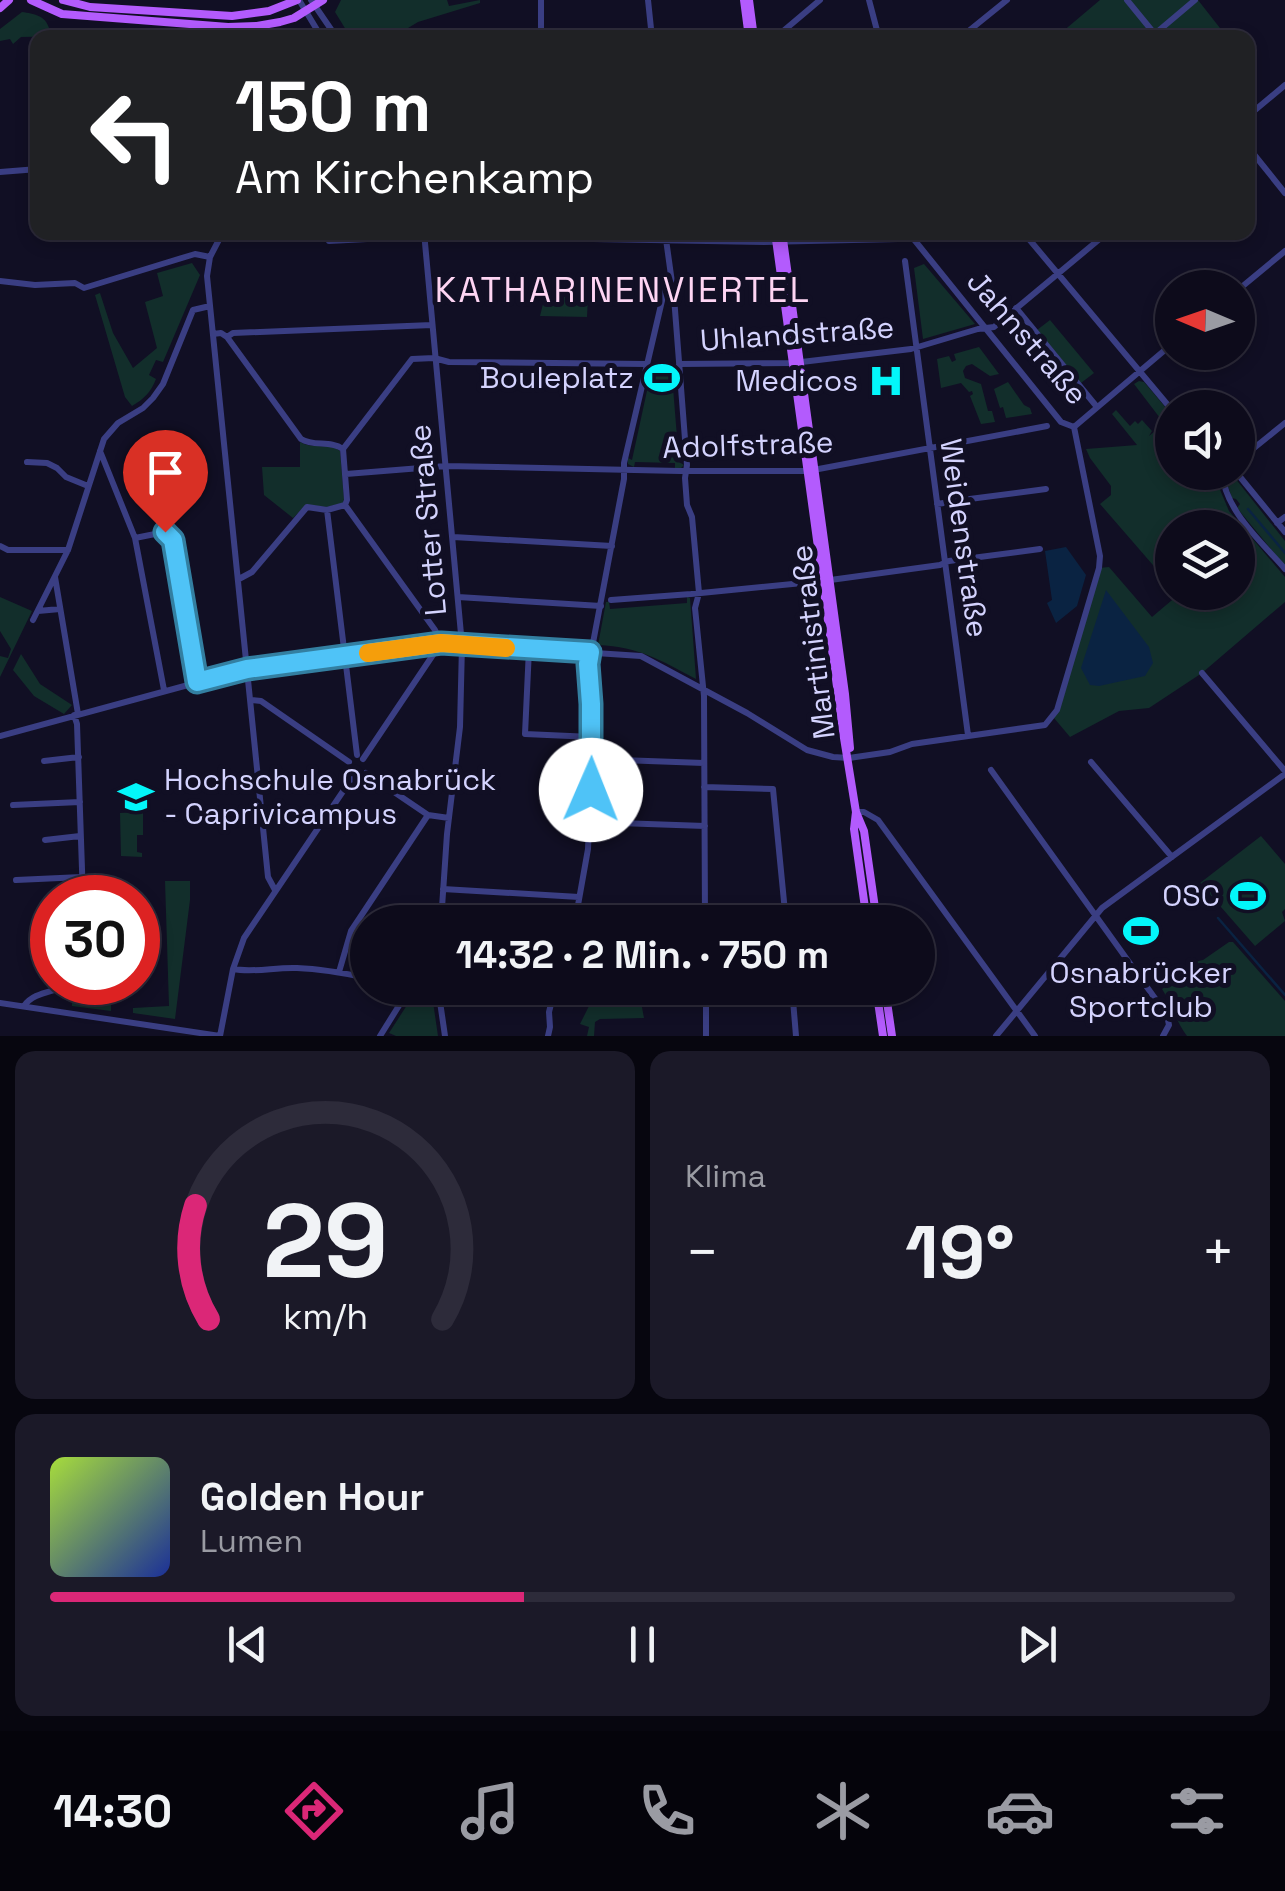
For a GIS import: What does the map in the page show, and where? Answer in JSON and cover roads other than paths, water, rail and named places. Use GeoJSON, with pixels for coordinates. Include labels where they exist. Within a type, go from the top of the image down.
{"type":"FeatureCollection","features":[{"type":"Feature","properties":{"kind":"main road"},"geometry":{"type":"LineString","coordinates":[[0,8],[9,0]]}},
{"type":"Feature","properties":{"kind":"main road"},"geometry":{"type":"LineString","coordinates":[[31,0],[62,14],[228,26],[269,25],[304,12],[316,2]]}},
{"type":"Feature","properties":{"kind":"main road"},"geometry":{"type":"LineString","coordinates":[[64,0],[90,7],[244,16],[298,0]]}},
{"type":"Feature","properties":{"kind":"main road"},"geometry":{"type":"LineString","coordinates":[[746,0],[751,30]]}},
{"type":"Feature","properties":{"kind":"main road","name":"Martinistraße"},"geometry":{"type":"LineString","coordinates":[[779,240],[850,738],[856,812]]}},
{"type":"Feature","properties":{"kind":"main road"},"geometry":{"type":"LineString","coordinates":[[856,812],[854,829],[865,905]]}},
{"type":"Feature","properties":{"kind":"main road"},"geometry":{"type":"LineString","coordinates":[[856,812],[864,831],[874,905]]}},
{"type":"Feature","properties":{"kind":"main road"},"geometry":{"type":"LineString","coordinates":[[878,1005],[883,1036]]}},
{"type":"Feature","properties":{"kind":"main road"},"geometry":{"type":"LineString","coordinates":[[887,1005],[892,1036]]}},
{"type":"Feature","properties":{"kind":"street"},"geometry":{"type":"LineString","coordinates":[[136,0],[136,11]]}},
{"type":"Feature","properties":{"kind":"street"},"geometry":{"type":"LineString","coordinates":[[298,0],[316,30]]}},
{"type":"Feature","properties":{"kind":"street"},"geometry":{"type":"LineString","coordinates":[[541,0],[541,30]]}},
{"type":"Feature","properties":{"kind":"street"},"geometry":{"type":"LineString","coordinates":[[648,0],[651,30]]}},
{"type":"Feature","properties":{"kind":"street"},"geometry":{"type":"LineString","coordinates":[[785,30],[820,0]]}},
{"type":"Feature","properties":{"kind":"street"},"geometry":{"type":"LineString","coordinates":[[868,0],[877,30]]}},
{"type":"Feature","properties":{"kind":"street"},"geometry":{"type":"LineString","coordinates":[[970,30],[1007,0]]}},
{"type":"Feature","properties":{"kind":"street"},"geometry":{"type":"LineString","coordinates":[[1127,0],[1150,30]]}},
{"type":"Feature","properties":{"kind":"street"},"geometry":{"type":"LineString","coordinates":[[1161,30],[1195,0]]}},
{"type":"Feature","properties":{"kind":"street"},"geometry":{"type":"LineString","coordinates":[[316,2],[332,30]]}},
{"type":"Feature","properties":{"kind":"street"},"geometry":{"type":"LineString","coordinates":[[1255,110],[1285,85]]}},
{"type":"Feature","properties":{"kind":"street"},"geometry":{"type":"LineString","coordinates":[[1255,156],[1285,193]]}},
{"type":"Feature","properties":{"kind":"street"},"geometry":{"type":"LineString","coordinates":[[0,172],[30,170]]}},
{"type":"Feature","properties":{"kind":"street"},"geometry":{"type":"LineString","coordinates":[[219,240],[210,257],[207,276],[268,878],[275,890]]}},
{"type":"Feature","properties":{"kind":"street","name":"Lotter Straße"},"geometry":{"type":"LineString","coordinates":[[425,240],[462,645],[460,727],[442,905]]}},
{"type":"Feature","properties":{"kind":"street"},"geometry":{"type":"LineString","coordinates":[[666,240],[680,364],[687,505],[692,518],[699,594],[695,608],[702,688],[706,905]]}},
{"type":"Feature","properties":{"kind":"street","name":"Jahnstraße"},"geometry":{"type":"LineString","coordinates":[[915,240],[1062,422],[1074,427],[1100,556],[1054,718],[1045,725],[968,735]]}},
{"type":"Feature","properties":{"kind":"street"},"geometry":{"type":"LineString","coordinates":[[1030,240],[1156,390]]}},
{"type":"Feature","properties":{"kind":"street","name":"Uhlandstraße"},"geometry":{"type":"LineString","coordinates":[[680,364],[796,363],[916,348],[994,327],[1098,240]]}},
{"type":"Feature","properties":{"kind":"street"},"geometry":{"type":"LineString","coordinates":[[1255,276],[1285,251]]}},
{"type":"Feature","properties":{"kind":"street"},"geometry":{"type":"LineString","coordinates":[[0,281],[75,284],[84,288],[195,254],[210,257]]}},
{"type":"Feature","properties":{"kind":"street","name":"Weidenstraße"},"geometry":{"type":"LineString","coordinates":[[905,260],[968,735]]}},
{"type":"Feature","properties":{"kind":"street"},"geometry":{"type":"LineString","coordinates":[[579,905],[590,822],[592,737],[588,664],[646,364],[670,269]]}},
{"type":"Feature","properties":{"kind":"street"},"geometry":{"type":"LineString","coordinates":[[663,296],[674,297]]}},
{"type":"Feature","properties":{"kind":"street"},"geometry":{"type":"LineString","coordinates":[[33,620],[68,550],[104,439],[118,423],[153,398],[193,310],[210,306]]}},
{"type":"Feature","properties":{"kind":"street"},"geometry":{"type":"LineString","coordinates":[[1016,308],[1097,407]]}},
{"type":"Feature","properties":{"kind":"street"},"geometry":{"type":"LineString","coordinates":[[227,336],[432,325]]}},
{"type":"Feature","properties":{"kind":"street"},"geometry":{"type":"LineString","coordinates":[[213,334],[227,336],[306,442],[335,444],[343,449]]}},
{"type":"Feature","properties":{"kind":"street"},"geometry":{"type":"LineString","coordinates":[[1074,427],[1155,358]]}},
{"type":"Feature","properties":{"kind":"street"},"geometry":{"type":"LineString","coordinates":[[345,505],[343,449],[412,359],[646,364]]}},
{"type":"Feature","properties":{"kind":"street"},"geometry":{"type":"LineString","coordinates":[[1255,447],[1285,422]]}},
{"type":"Feature","properties":{"kind":"street","name":"Adolfstraße"},"geometry":{"type":"LineString","coordinates":[[346,474],[446,466],[811,471],[1046,426]]}},
{"type":"Feature","properties":{"kind":"street"},"geometry":{"type":"LineString","coordinates":[[100,451],[134,538],[164,690]]}},
{"type":"Feature","properties":{"kind":"street"},"geometry":{"type":"LineString","coordinates":[[28,462],[47,463],[66,478],[88,486]]}},
{"type":"Feature","properties":{"kind":"street"},"geometry":{"type":"LineString","coordinates":[[936,504],[1046,489]]}},
{"type":"Feature","properties":{"kind":"street"},"geometry":{"type":"LineString","coordinates":[[1226,490],[1233,507],[1285,570]]}},
{"type":"Feature","properties":{"kind":"street"},"geometry":{"type":"LineString","coordinates":[[1250,490],[1285,532]]}},
{"type":"Feature","properties":{"kind":"street"},"geometry":{"type":"LineString","coordinates":[[239,579],[252,572],[306,507],[327,510],[345,505]]}},
{"type":"Feature","properties":{"kind":"street"},"geometry":{"type":"LineString","coordinates":[[345,505],[441,643]]}},
{"type":"Feature","properties":{"kind":"street"},"geometry":{"type":"LineString","coordinates":[[327,510],[345,656],[360,757],[366,773],[428,815],[449,818]]}},
{"type":"Feature","properties":{"kind":"street"},"geometry":{"type":"LineString","coordinates":[[1277,523],[1285,516]]}},
{"type":"Feature","properties":{"kind":"street"},"geometry":{"type":"LineString","coordinates":[[134,538],[165,532],[173,540],[197,682]]}},
{"type":"Feature","properties":{"kind":"street"},"geometry":{"type":"LineString","coordinates":[[453,536],[612,546]]}},
{"type":"Feature","properties":{"kind":"street"},"geometry":{"type":"LineString","coordinates":[[0,546],[8,550],[68,550]]}},
{"type":"Feature","properties":{"kind":"street"},"geometry":{"type":"LineString","coordinates":[[610,600],[826,580],[1040,548]]}},
{"type":"Feature","properties":{"kind":"street"},"geometry":{"type":"LineString","coordinates":[[55,576],[77,724],[82,875]]}},
{"type":"Feature","properties":{"kind":"street"},"geometry":{"type":"LineString","coordinates":[[458,597],[601,606]]}},
{"type":"Feature","properties":{"kind":"street"},"geometry":{"type":"LineString","coordinates":[[38,610],[60,608]]}},
{"type":"Feature","properties":{"kind":"street"},"geometry":{"type":"LineString","coordinates":[[349,762],[360,757],[441,643]]}},
{"type":"Feature","properties":{"kind":"street"},"geometry":{"type":"LineString","coordinates":[[0,736],[247,669],[441,643],[641,656],[821,755],[849,758],[968,735]]}},
{"type":"Feature","properties":{"kind":"street"},"geometry":{"type":"LineString","coordinates":[[529,649],[525,734],[592,737]]}},
{"type":"Feature","properties":{"kind":"street"},"geometry":{"type":"LineString","coordinates":[[996,1036],[1109,903],[1285,772],[1202,673]]}},
{"type":"Feature","properties":{"kind":"street"},"geometry":{"type":"LineString","coordinates":[[252,700],[261,702],[349,762]]}},
{"type":"Feature","properties":{"kind":"street"},"geometry":{"type":"LineString","coordinates":[[44,762],[79,757]]}},
{"type":"Feature","properties":{"kind":"street"},"geometry":{"type":"LineString","coordinates":[[592,759],[704,764]]}},
{"type":"Feature","properties":{"kind":"street"},"geometry":{"type":"LineString","coordinates":[[349,762],[354,775],[366,773]]}},
{"type":"Feature","properties":{"kind":"street"},"geometry":{"type":"LineString","coordinates":[[1090,762],[1172,857]]}},
{"type":"Feature","properties":{"kind":"street"},"geometry":{"type":"LineString","coordinates":[[991,770],[1167,1015],[1169,1025],[1163,1036]]}},
{"type":"Feature","properties":{"kind":"street"},"geometry":{"type":"LineString","coordinates":[[0,1002],[221,1036],[233,968],[244,938],[354,775]]}},
{"type":"Feature","properties":{"kind":"street"},"geometry":{"type":"LineString","coordinates":[[704,788],[773,789],[785,905]]}},
{"type":"Feature","properties":{"kind":"street"},"geometry":{"type":"LineString","coordinates":[[13,805],[80,802]]}},
{"type":"Feature","properties":{"kind":"street"},"geometry":{"type":"LineString","coordinates":[[856,812],[878,820],[1034,1036]]}},
{"type":"Feature","properties":{"kind":"street"},"geometry":{"type":"LineString","coordinates":[[340,972],[351,931],[428,815]]}},
{"type":"Feature","properties":{"kind":"street"},"geometry":{"type":"LineString","coordinates":[[590,822],[705,826]]}},
{"type":"Feature","properties":{"kind":"street"},"geometry":{"type":"LineString","coordinates":[[45,840],[80,836]]}},
{"type":"Feature","properties":{"kind":"street"},"geometry":{"type":"LineString","coordinates":[[16,880],[30,879]]}},
{"type":"Feature","properties":{"kind":"street"},"geometry":{"type":"LineString","coordinates":[[443,889],[558,895],[580,900]]}},
{"type":"Feature","properties":{"kind":"street"},"geometry":{"type":"LineString","coordinates":[[233,968],[298,968],[350,974]]}},
{"type":"Feature","properties":{"kind":"street"},"geometry":{"type":"LineString","coordinates":[[24,1006],[30,999]]}},
{"type":"Feature","properties":{"kind":"street"},"geometry":{"type":"LineString","coordinates":[[380,1036],[400,1005]]}},
{"type":"Feature","properties":{"kind":"street"},"geometry":{"type":"LineString","coordinates":[[440,1005],[445,1036]]}},
{"type":"Feature","properties":{"kind":"street"},"geometry":{"type":"LineString","coordinates":[[548,1036],[551,1005]]}},
{"type":"Feature","properties":{"kind":"street"},"geometry":{"type":"LineString","coordinates":[[706,1005],[706,1036]]}},
{"type":"Feature","properties":{"kind":"street"},"geometry":{"type":"LineString","coordinates":[[793,1005],[796,1036]]}},
{"type":"Feature","properties":{"kind":"water"},"geometry":{"type":"Polygon","coordinates":[[[1066,547],[1086,575],[1077,606],[1056,623],[1047,603],[1052,600],[1045,551],[1066,547]]]}},
{"type":"Feature","properties":{"kind":"water"},"geometry":{"type":"Polygon","coordinates":[[[1106,590],[1149,647],[1153,663],[1145,676],[1090,685],[1081,668],[1106,590]]]}},
{"type":"Feature","properties":{"kind":"waterway"},"geometry":{"type":"LineString","coordinates":[[1248,509],[1285,553]]}},
{"type":"Feature","properties":{"kind":"waterway"},"geometry":{"type":"LineString","coordinates":[[1218,918],[1285,995]]}},
{"type":"Feature","properties":{"kind":"place","name":"Bouleplatz"},"geometry":{"type":"Point","coordinates":[662,378]}},
{"type":"Feature","properties":{"kind":"place","name":"Medicos"},"geometry":{"type":"Point","coordinates":[886,381]}},
{"type":"Feature","properties":{"kind":"place","name":"Hochschule Osnabrück - Caprivicampus"},"geometry":{"type":"Point","coordinates":[136,797]}},
{"type":"Feature","properties":{"kind":"place","name":"OSC"},"geometry":{"type":"Point","coordinates":[1248,896]}},
{"type":"Feature","properties":{"kind":"place","name":"Osnabrücker Sportclub"},"geometry":{"type":"Point","coordinates":[1141,931]}},
{"type":"Feature","properties":{"kind":"district","name":"KATHARINENVIERTEL"},"geometry":{"type":"Point","coordinates":[623,290]}}]}
